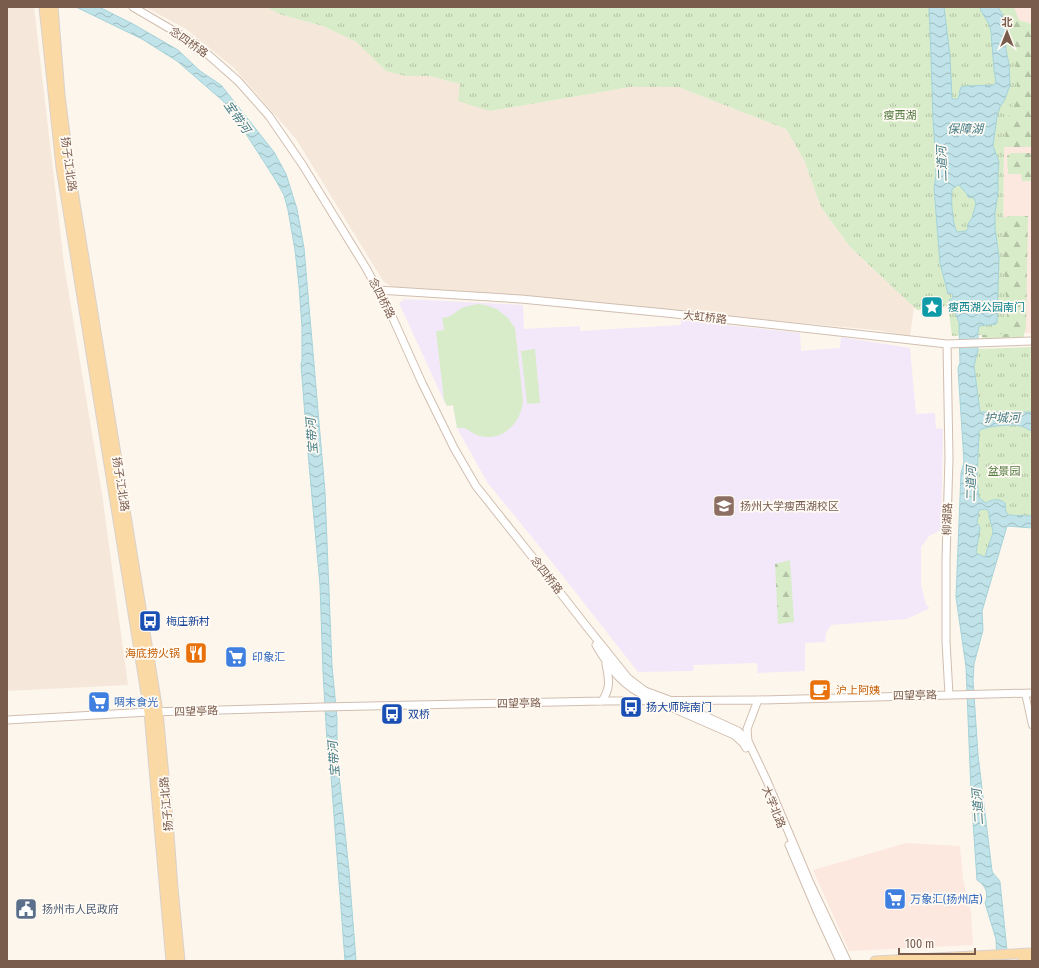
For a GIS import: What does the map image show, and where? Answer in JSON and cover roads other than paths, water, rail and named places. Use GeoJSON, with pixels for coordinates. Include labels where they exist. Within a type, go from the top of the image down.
{"type":"FeatureCollection","features":[{"type":"Feature","properties":{"kind":"main road","name":"扬子江北路"},"geometry":{"type":"LineString","coordinates":[[44,7],[61,167],[154,712],[171,961]]}},
{"type":"Feature","properties":{"kind":"main road","name":"扬子江北路"},"geometry":{"type":"LineString","coordinates":[[54,7],[60,95],[68,166],[154,712],[168,820],[180,961]]}},
{"type":"Feature","properties":{"kind":"main road"},"geometry":{"type":"LineString","coordinates":[[875,961],[1032,953]]}},
{"type":"Feature","properties":{"kind":"main road"},"geometry":{"type":"LineString","coordinates":[[1023,961],[1032,960]]}},
{"type":"Feature","properties":{"kind":"street","name":"念四桥路"},"geometry":{"type":"LineString","coordinates":[[133,7],[196,44],[238,81],[269,116],[302,164],[366,268],[391,314],[422,383],[454,448],[476,486],[628,678],[645,691],[672,701]]}},
{"type":"Feature","properties":{"kind":"street","name":"大虹桥路"},"geometry":{"type":"LineString","coordinates":[[378,290],[521,299],[951,344],[1032,341]]}},
{"type":"Feature","properties":{"kind":"street","name":"柳湖路"},"geometry":{"type":"LineString","coordinates":[[949,695],[946,641],[946,560],[951,344]]}},
{"type":"Feature","properties":{"kind":"street","name":"念四桥路"},"geometry":{"type":"LineString","coordinates":[[587,627],[606,663],[624,683],[639,694],[657,701]]}},
{"type":"Feature","properties":{"kind":"street"},"geometry":{"type":"LineString","coordinates":[[602,701],[607,694],[609,680],[606,663]]}},
{"type":"Feature","properties":{"kind":"street","name":"四望亭路"},"geometry":{"type":"LineString","coordinates":[[7,720],[154,712],[322,707],[602,701],[758,700],[1028,693]]}},
{"type":"Feature","properties":{"kind":"street"},"geometry":{"type":"LineString","coordinates":[[1028,693],[1032,725]]}},
{"type":"Feature","properties":{"kind":"street"},"geometry":{"type":"LineString","coordinates":[[748,741],[746,729],[758,700]]}},
{"type":"Feature","properties":{"kind":"street","name":"大学北路"},"geometry":{"type":"LineString","coordinates":[[657,701],[734,735],[744,743],[763,782],[814,904],[840,961]]}},
{"type":"Feature","properties":{"kind":"street","name":"大学北路"},"geometry":{"type":"LineString","coordinates":[[672,701],[738,731],[748,741],[846,961]]}},
{"type":"Feature","properties":{"kind":"water","name":"宝带河"},"geometry":{"type":"Polygon","coordinates":[[[76,7],[99,7],[133,24],[178,50],[200,71],[221,85],[274,152],[286,174],[297,209],[304,248],[325,492],[332,666],[337,718],[337,755],[349,871],[356,961],[345,961],[331,776],[328,758],[320,585],[301,364],[302,327],[299,286],[295,250],[284,195],[239,123],[223,101],[177,61],[142,39],[76,7]]]}},
{"type":"Feature","properties":{"kind":"water","name":"保障湖"},"geometry":{"type":"Polygon","coordinates":[[[929,7],[944,7],[950,56],[952,99],[958,99],[961,87],[993,85],[996,83],[991,32],[989,24],[980,7],[998,7],[1006,21],[1006,50],[1009,64],[1010,85],[997,116],[993,146],[999,162],[998,192],[995,213],[995,228],[999,257],[997,322],[996,324],[979,326],[978,349],[974,366],[980,412],[1032,412],[1032,431],[1024,427],[1011,425],[992,427],[979,431],[977,481],[979,498],[986,503],[996,500],[1002,501],[1005,503],[1006,512],[1009,515],[1032,515],[1032,528],[1007,526],[982,611],[983,630],[974,664],[973,680],[978,755],[992,871],[1000,882],[1008,961],[997,961],[996,939],[985,903],[987,893],[985,887],[977,880],[971,792],[966,667],[956,597],[961,473],[964,462],[958,368],[960,363],[959,322],[949,300],[953,298],[952,293],[948,294],[940,263],[934,188],[936,175],[929,7]],[[958,185],[952,189],[953,217],[957,232],[966,231],[968,229],[968,224],[972,218],[976,203],[974,198],[968,197],[958,185]],[[985,509],[979,510],[977,522],[980,528],[976,553],[985,557],[993,531],[989,511],[985,509]]]}},
{"type":"Feature","properties":{"kind":"place","name":"瘦西湖公园南门"},"geometry":{"type":"Point","coordinates":[932,307]}},
{"type":"Feature","properties":{"kind":"place","name":"扬州大学瘦西湖校区"},"geometry":{"type":"Point","coordinates":[724,506]}},
{"type":"Feature","properties":{"kind":"place","name":"梅庄新村"},"geometry":{"type":"Point","coordinates":[150,621]}},
{"type":"Feature","properties":{"kind":"place","name":"海底捞火锅"},"geometry":{"type":"Point","coordinates":[196,653]}},
{"type":"Feature","properties":{"kind":"place","name":"印象汇"},"geometry":{"type":"Point","coordinates":[236,657]}},
{"type":"Feature","properties":{"kind":"place","name":"沪上阿姨"},"geometry":{"type":"Point","coordinates":[820,690]}},
{"type":"Feature","properties":{"kind":"place","name":"啁末食光"},"geometry":{"type":"Point","coordinates":[99,702]}},
{"type":"Feature","properties":{"kind":"place","name":"扬大师院南门"},"geometry":{"type":"Point","coordinates":[631,707]}},
{"type":"Feature","properties":{"kind":"place","name":"双桥"},"geometry":{"type":"Point","coordinates":[392,714]}},
{"type":"Feature","properties":{"kind":"place","name":"万象汇(扬州店)"},"geometry":{"type":"Point","coordinates":[895,899]}},
{"type":"Feature","properties":{"kind":"place","name":"扬州市人民政府"},"geometry":{"type":"Point","coordinates":[26,909]}},
{"type":"Feature","properties":{"kind":"park label","name":"瘦西湖"},"geometry":{"type":"Point","coordinates":[900,115]}},
{"type":"Feature","properties":{"kind":"park label","name":"盆景园"},"geometry":{"type":"Point","coordinates":[1004,471]}},
{"type":"Feature","properties":{"kind":"water label","name":"二道河"},"geometry":{"type":"Point","coordinates":[942,164]}},
{"type":"Feature","properties":{"kind":"water label","name":"护城河"},"geometry":{"type":"Point","coordinates":[1002,418]}},
{"type":"Feature","properties":{"kind":"water label","name":"二道河"},"geometry":{"type":"Point","coordinates":[971,484]}},
{"type":"Feature","properties":{"kind":"water label","name":"二道河"},"geometry":{"type":"Point","coordinates":[978,807]}}]}
